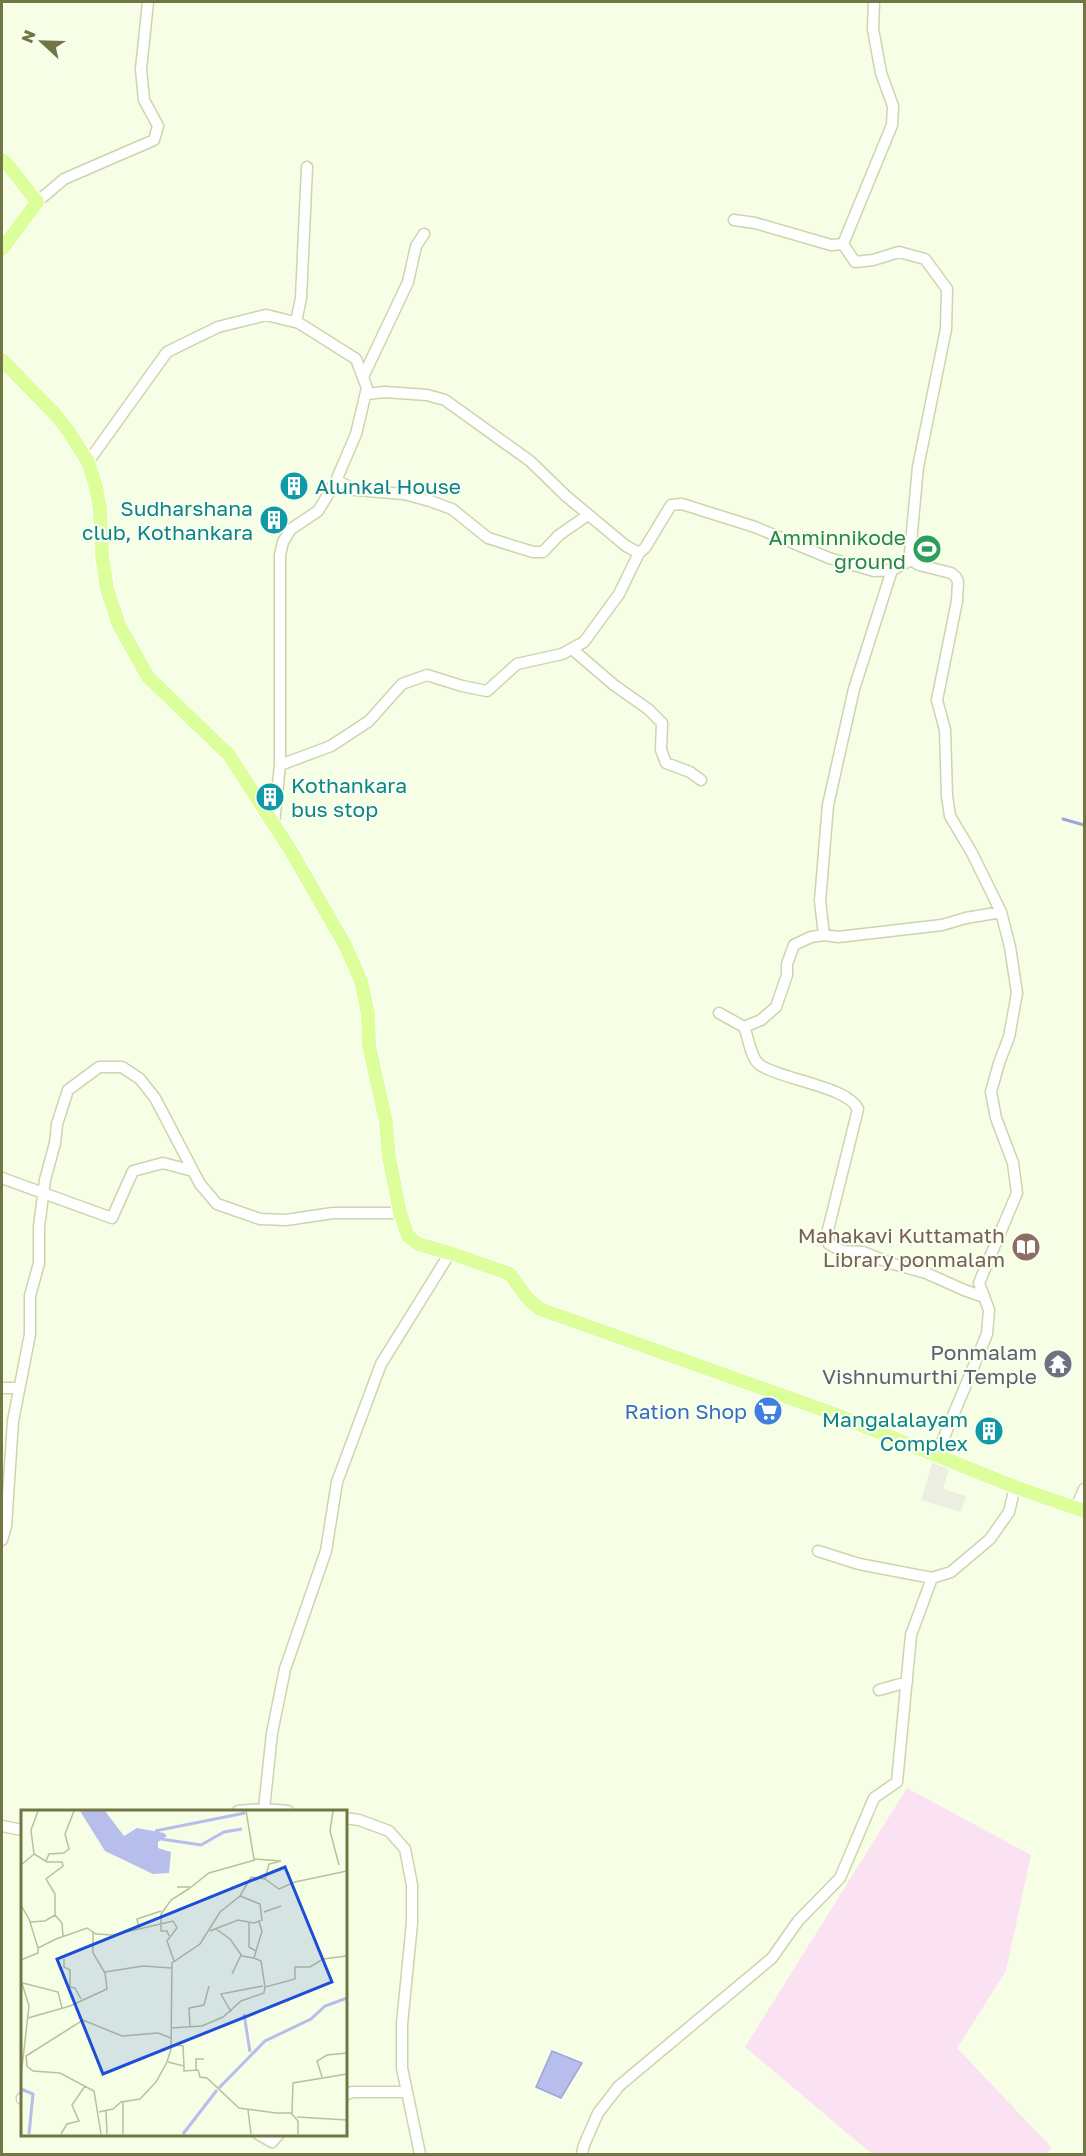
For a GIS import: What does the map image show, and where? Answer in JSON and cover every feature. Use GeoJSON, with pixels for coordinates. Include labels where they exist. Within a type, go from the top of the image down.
{"type":"FeatureCollection","features":[{"type":"Feature","properties":{"kind":"main road"},"geometry":{"type":"LineString","coordinates":[[2,160],[38,202],[2,249]]}},
{"type":"Feature","properties":{"kind":"main road"},"geometry":{"type":"LineString","coordinates":[[2,360],[62,423],[88,462],[100,510],[104,574],[119,625],[148,677],[229,755],[274,824],[345,945],[361,981],[368,1014],[369,1046],[386,1122],[389,1157],[400,1213],[408,1236],[418,1244],[510,1274],[528,1299],[540,1309],[829,1412],[1015,1487],[1080,1509]]}},
{"type":"Feature","properties":{"kind":"street"},"geometry":{"type":"LineString","coordinates":[[38,202],[64,179],[154,140],[158,126],[144,100],[141,69],[147,2]]}},
{"type":"Feature","properties":{"kind":"street"},"geometry":{"type":"LineString","coordinates":[[843,244],[891,125],[893,106],[881,73],[873,28],[874,2]]}},
{"type":"Feature","properties":{"kind":"street"},"geometry":{"type":"LineString","coordinates":[[296,322],[301,298],[307,167]]}},
{"type":"Feature","properties":{"kind":"street"},"geometry":{"type":"LineString","coordinates":[[734,220],[754,223],[831,245],[843,244]]}},
{"type":"Feature","properties":{"kind":"street"},"geometry":{"type":"LineString","coordinates":[[363,377],[408,282],[416,246],[424,234]]}},
{"type":"Feature","properties":{"kind":"street"},"geometry":{"type":"LineString","coordinates":[[843,244],[855,262],[873,260],[899,252],[925,259],[947,289],[946,329],[918,467],[910,553],[911,560],[919,565],[951,573],[958,582],[957,601],[938,700],[945,730],[947,796],[950,816],[972,853],[1001,912],[1010,947],[1017,993],[1009,1036],[991,1092],[996,1118],[1013,1162],[1017,1193],[979,1283],[989,1310],[987,1334],[937,1454]]}},
{"type":"Feature","properties":{"kind":"street"},"geometry":{"type":"LineString","coordinates":[[88,462],[167,352],[218,327],[266,315],[296,322],[356,359],[367,388],[356,434],[336,480],[318,511],[291,529],[280,555],[280,765],[274,824]]}},
{"type":"Feature","properties":{"kind":"street"},"geometry":{"type":"LineString","coordinates":[[366,394],[385,392],[427,395],[445,400],[530,461],[588,515],[639,554]]}},
{"type":"Feature","properties":{"kind":"street"},"geometry":{"type":"LineString","coordinates":[[336,480],[355,490],[404,494],[452,509],[488,538],[533,552],[543,552],[559,536],[588,515]]}},
{"type":"Feature","properties":{"kind":"street"},"geometry":{"type":"LineString","coordinates":[[280,765],[331,746],[369,721],[402,684],[427,675],[487,691],[517,664],[562,654],[584,642],[612,606],[639,554],[671,505],[682,504],[755,528],[829,558],[874,571],[892,570],[911,560]]}},
{"type":"Feature","properties":{"kind":"street"},"geometry":{"type":"LineString","coordinates":[[824,935],[820,901],[828,805],[854,689],[892,570]]}},
{"type":"Feature","properties":{"kind":"street"},"geometry":{"type":"LineString","coordinates":[[572,649],[614,685],[648,709],[662,723],[661,750],[666,763],[690,772],[701,780]]}},
{"type":"Feature","properties":{"kind":"street"},"geometry":{"type":"LineString","coordinates":[[744,1027],[761,1020],[776,1007],[794,945],[811,937],[845,936],[942,925],[1001,912]]}},
{"type":"Feature","properties":{"kind":"street"},"geometry":{"type":"LineString","coordinates":[[719,1013],[744,1027],[753,1058],[760,1065],[840,1094],[858,1108],[828,1230],[829,1245],[842,1251],[863,1252],[890,1263],[926,1273],[984,1297]]}},
{"type":"Feature","properties":{"kind":"street"},"geometry":{"type":"LineString","coordinates":[[2,1540],[6,1526],[11,1435],[30,1335],[30,1296],[39,1263],[39,1227],[43,1193],[55,1143],[57,1124],[68,1090],[99,1067],[122,1067],[140,1079],[155,1098],[200,1184],[217,1204],[260,1219],[286,1220],[333,1213],[400,1213]]}},
{"type":"Feature","properties":{"kind":"street"},"geometry":{"type":"LineString","coordinates":[[2,1178],[112,1218],[134,1171],[163,1162],[193,1171]]}},
{"type":"Feature","properties":{"kind":"street"},"geometry":{"type":"LineString","coordinates":[[264,1809],[272,1733],[285,1669],[327,1551],[337,1482],[381,1364],[450,1253]]}},
{"type":"Feature","properties":{"kind":"street"},"geometry":{"type":"LineString","coordinates":[[2,1388],[19,1388]]}},
{"type":"Feature","properties":{"kind":"street"},"geometry":{"type":"LineString","coordinates":[[818,1551],[859,1564],[932,1578],[951,1572],[990,1539],[1008,1512],[1015,1487]]}},
{"type":"Feature","properties":{"kind":"street"},"geometry":{"type":"LineString","coordinates":[[1080,1509],[1084,1489]]}},
{"type":"Feature","properties":{"kind":"street"},"geometry":{"type":"LineString","coordinates":[[582,2154],[598,2114],[619,2086],[772,1958],[798,1921],[840,1878],[874,1798],[897,1782],[911,1635],[932,1578]]}},
{"type":"Feature","properties":{"kind":"street"},"geometry":{"type":"LineString","coordinates":[[879,1690],[907,1682]]}},
{"type":"Feature","properties":{"kind":"street"},"geometry":{"type":"LineString","coordinates":[[251,1810],[276,1810]]}},
{"type":"Feature","properties":{"kind":"street"},"geometry":{"type":"LineString","coordinates":[[346,1818],[359,1820],[389,1831],[405,1849],[412,1885],[412,1923],[402,2024],[402,2068],[420,2154]]}},
{"type":"Feature","properties":{"kind":"street"},"geometry":{"type":"LineString","coordinates":[[2,1826],[21,1830]]}},
{"type":"Feature","properties":{"kind":"street"},"geometry":{"type":"LineString","coordinates":[[346,2094],[407,2092]]}},
{"type":"Feature","properties":{"kind":"street"},"geometry":{"type":"LineString","coordinates":[[261,2135],[272,2142],[277,2135]]}},
{"type":"Feature","properties":{"kind":"shaded area"},"geometry":{"type":"Polygon","coordinates":[[[933,1460],[950,1465],[943,1489],[966,1496],[961,1512],[921,1500],[933,1460]]]}},
{"type":"Feature","properties":{"kind":"shaded area"},"geometry":{"type":"Polygon","coordinates":[[[907,1788],[1031,1855],[1006,1971],[957,2048],[1052,2148],[1045,2154],[872,2154],[745,2047],[907,1788]]]}},
{"type":"Feature","properties":{"kind":"water"},"geometry":{"type":"Polygon","coordinates":[[[552,2051],[582,2063],[561,2098],[536,2087],[552,2051]]]}},
{"type":"Feature","properties":{"kind":"waterway"},"geometry":{"type":"LineString","coordinates":[[1063,819],[1084,825]]}},
{"type":"Feature","properties":{"kind":"place","name":"Alunkal House"},"geometry":{"type":"Point","coordinates":[294,486]}},
{"type":"Feature","properties":{"kind":"place","name":"Sudharshana club, Kothankara"},"geometry":{"type":"Point","coordinates":[274,520]}},
{"type":"Feature","properties":{"kind":"place","name":"Amminnikode ground"},"geometry":{"type":"Point","coordinates":[927,549]}},
{"type":"Feature","properties":{"kind":"place","name":"Kothankara bus stop"},"geometry":{"type":"Point","coordinates":[270,797]}},
{"type":"Feature","properties":{"kind":"place","name":"Mahakavi Kuttamath Library ponmalam"},"geometry":{"type":"Point","coordinates":[1026,1247]}},
{"type":"Feature","properties":{"kind":"place","name":"Ponmalam Vishnumurthi Temple"},"geometry":{"type":"Point","coordinates":[1058,1364]}},
{"type":"Feature","properties":{"kind":"place","name":"Ration Shop"},"geometry":{"type":"Point","coordinates":[768,1411]}},
{"type":"Feature","properties":{"kind":"place","name":"Mangalalayam Complex"},"geometry":{"type":"Point","coordinates":[989,1431]}}]}
